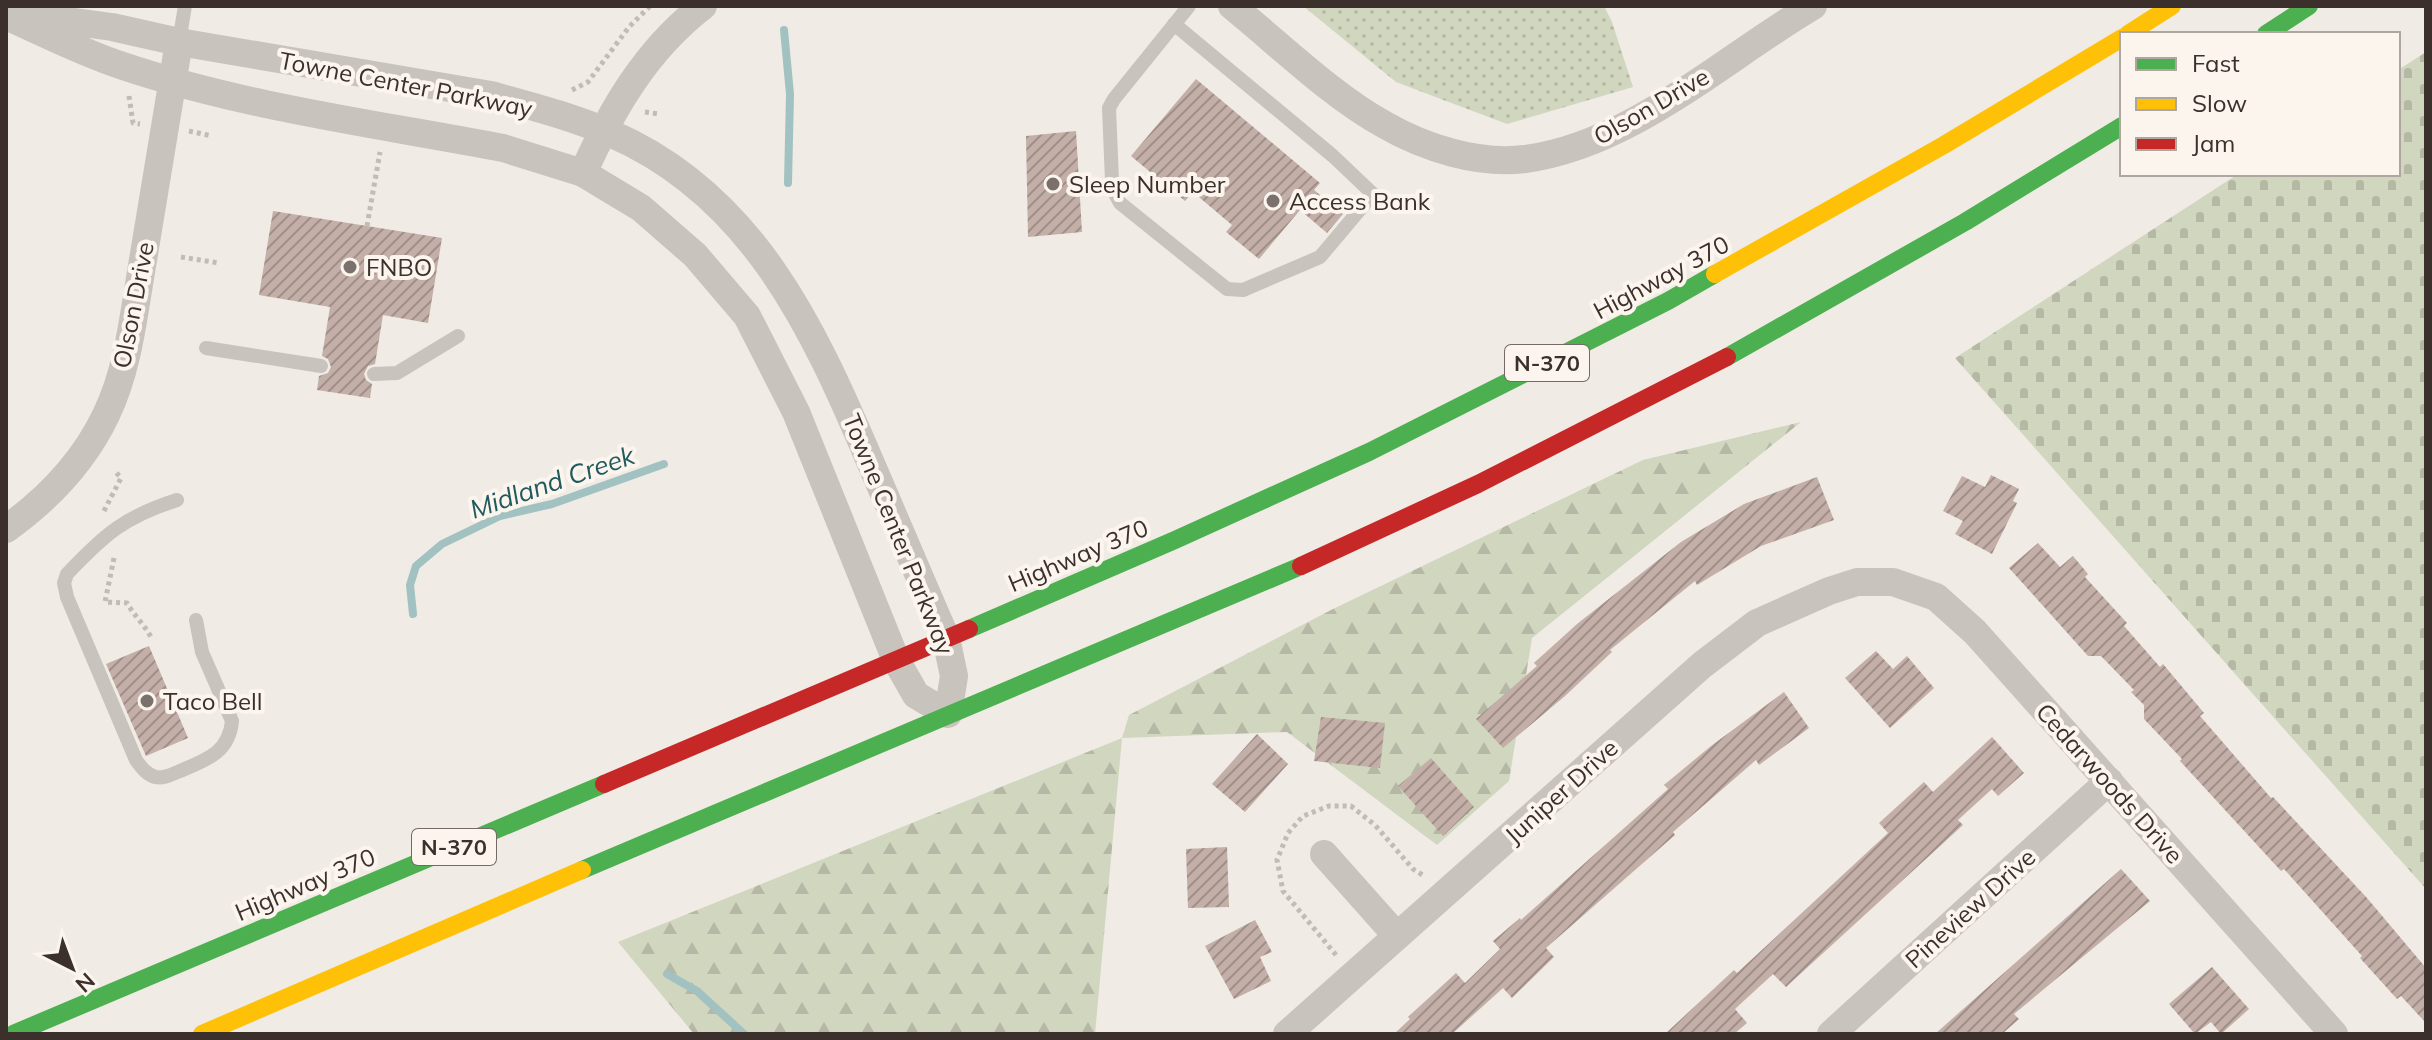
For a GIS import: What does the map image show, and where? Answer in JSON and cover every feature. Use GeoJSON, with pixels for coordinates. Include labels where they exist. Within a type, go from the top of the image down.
{"type":"FeatureCollection","features":[{"type":"Feature","properties":{"kind":"highway"},"geometry":{"type":"LineString","coordinates":[[2131,32],[2172,6]]}},
{"type":"Feature","properties":{"kind":"highway"},"geometry":{"type":"LineString","coordinates":[[2269,32],[2309,6]]}},
{"type":"Feature","properties":{"kind":"highway","name":"Highway 370"},"geometry":{"type":"LineString","coordinates":[[13,1034],[896,660],[1369,452],[1627,323],[1823,215],[2120,39]]}},
{"type":"Feature","properties":{"kind":"highway"},"geometry":{"type":"LineString","coordinates":[[202,1034],[1088,657],[1475,485],[1766,334],[1930,242],[2120,127]]}},
{"type":"Feature","properties":{"kind":"street"},"geometry":{"type":"LineString","coordinates":[[583,173],[619,99],[654,53],[703,6]]}},
{"type":"Feature","properties":{"kind":"street","name":"Olson Drive"},"geometry":{"type":"LineString","coordinates":[[1232,6],[1351,104],[1383,124],[1412,139],[1444,150],[1476,157],[1523,159],[1585,144],[1623,126],[1813,6]]}},
{"type":"Feature","properties":{"kind":"street","name":"Towne Center Parkway"},"geometry":{"type":"LineString","coordinates":[[6,8],[179,42],[491,95],[603,130],[676,171],[736,223],[769,262],[791,295],[831,370],[946,638],[954,676],[948,714],[916,695],[896,660],[796,412],[747,316],[719,280],[641,208],[583,173],[503,148],[173,82],[121,65],[6,16]]}},
{"type":"Feature","properties":{"kind":"street","name":"Olson Drive"},"geometry":{"type":"LineString","coordinates":[[6,529],[46,498],[91,442],[107,413],[128,349],[179,42]]}},
{"type":"Feature","properties":{"kind":"street","name":"Cedarwoods Drive"},"geometry":{"type":"LineString","coordinates":[[1857,582],[1893,582],[1936,597],[1975,632],[2329,1032]]}},
{"type":"Feature","properties":{"kind":"street","name":"Juniper Drive"},"geometry":{"type":"LineString","coordinates":[[1287,1034],[1702,665],[1757,623],[1857,582]]}},
{"type":"Feature","properties":{"kind":"street","name":"Pineview Drive"},"geometry":{"type":"LineString","coordinates":[[1831,1034],[2109,781]]}},
{"type":"Feature","properties":{"kind":"street"},"geometry":{"type":"LineString","coordinates":[[1324,854],[1397,936]]}},
{"type":"Feature","properties":{"kind":"lane"},"geometry":{"type":"LineString","coordinates":[[179,42],[185,6]]}},
{"type":"Feature","properties":{"kind":"lane"},"geometry":{"type":"LineString","coordinates":[[1174,24],[1333,156],[1373,194],[1320,257],[1243,290],[1227,289],[1120,203],[1114,192],[1109,108],[1174,24],[1189,6]]}},
{"type":"Feature","properties":{"kind":"lane"},"geometry":{"type":"LineString","coordinates":[[374,374],[397,373],[458,336]]}},
{"type":"Feature","properties":{"kind":"lane"},"geometry":{"type":"LineString","coordinates":[[206,348],[321,366]]}},
{"type":"Feature","properties":{"kind":"lane"},"geometry":{"type":"LineString","coordinates":[[177,500],[142,511],[111,531],[67,574],[64,583],[67,597],[136,760],[144,771],[154,777],[165,777],[212,758],[227,743],[231,731],[232,721],[202,652],[196,620]]}},
{"type":"Feature","properties":{"kind":"path"},"geometry":{"type":"LineString","coordinates":[[588,82],[629,27],[650,6]]}},
{"type":"Feature","properties":{"kind":"path"},"geometry":{"type":"LineString","coordinates":[[129,97],[133,123]]}},
{"type":"Feature","properties":{"kind":"path"},"geometry":{"type":"LineString","coordinates":[[367,226],[382,146]]}},
{"type":"Feature","properties":{"kind":"path"},"geometry":{"type":"LineString","coordinates":[[181,257],[219,263]]}},
{"type":"Feature","properties":{"kind":"path"},"geometry":{"type":"LineString","coordinates":[[115,471],[121,478],[101,516],[119,544],[105,602],[127,603],[133,614],[145,624],[152,639]]}},
{"type":"Feature","properties":{"kind":"path"},"geometry":{"type":"LineString","coordinates":[[1339,958],[1283,891],[1277,860],[1288,833],[1303,816],[1329,806],[1351,806],[1375,825],[1413,869],[1427,879]]}},
{"type":"Feature","properties":{"kind":"green space"},"geometry":{"type":"Polygon","coordinates":[[[1303,6],[1604,6],[1633,87],[1507,124],[1396,82],[1303,6]]]}},
{"type":"Feature","properties":{"kind":"green space"},"geometry":{"type":"Polygon","coordinates":[[[2426,52],[2426,889],[1955,358],[2235,176],[2400,176],[2400,69],[2426,52]]]}},
{"type":"Feature","properties":{"kind":"green space"},"geometry":{"type":"Polygon","coordinates":[[[1801,422],[1532,638],[1509,781],[1437,845],[1287,732],[1122,738],[1129,715],[1333,609],[1643,460],[1801,422]]]}},
{"type":"Feature","properties":{"kind":"green space"},"geometry":{"type":"Polygon","coordinates":[[[1122,738],[1095,1034],[694,1034],[618,942],[1122,738]]]}},
{"type":"Feature","properties":{"kind":"building"},"geometry":{"type":"Polygon","coordinates":[[[1196,79],[1320,183],[1314,190],[1343,214],[1327,233],[1300,210],[1259,259],[1226,232],[1232,225],[1193,192],[1185,201],[1131,156],[1196,79]]]}},
{"type":"Feature","properties":{"kind":"building","name":"Sleep Number"},"geometry":{"type":"Polygon","coordinates":[[[1076,131],[1082,232],[1028,237],[1026,136],[1076,131]]]}},
{"type":"Feature","properties":{"kind":"building","name":"FNBO"},"geometry":{"type":"Polygon","coordinates":[[[273,211],[442,238],[428,323],[383,315],[375,364],[368,366],[364,374],[372,384],[370,398],[317,390],[319,376],[328,373],[331,367],[328,359],[322,356],[330,307],[259,295],[273,211]]]}},
{"type":"Feature","properties":{"kind":"building"},"geometry":{"type":"Polygon","coordinates":[[[1991,475],[2019,489],[2013,501],[2017,503],[1992,554],[1955,534],[1963,521],[1943,511],[1962,476],[1985,487],[1991,475]]]}},
{"type":"Feature","properties":{"kind":"building"},"geometry":{"type":"Polygon","coordinates":[[[1817,477],[1834,520],[1761,546],[1697,585],[1695,581],[1610,650],[1612,652],[1565,696],[1503,748],[1476,719],[1537,666],[1534,663],[1577,624],[1681,542],[1744,504],[1817,477]]]}},
{"type":"Feature","properties":{"kind":"building"},"geometry":{"type":"Polygon","coordinates":[[[2038,543],[2060,567],[2073,556],[2088,574],[2085,577],[2127,623],[2124,626],[2160,667],[2163,664],[2204,713],[2200,716],[2271,798],[2367,898],[2426,968],[2426,1023],[2401,996],[2397,999],[2284,869],[2281,871],[2180,761],[2182,759],[2144,719],[2144,705],[2131,692],[2134,690],[2101,656],[2088,656],[2009,568],[2038,543]]]}},
{"type":"Feature","properties":{"kind":"building","name":"Taco Bell"},"geometry":{"type":"Polygon","coordinates":[[[149,646],[188,738],[146,756],[106,664],[149,646]]]}},
{"type":"Feature","properties":{"kind":"building"},"geometry":{"type":"Polygon","coordinates":[[[1876,651],[1893,669],[1907,656],[1934,688],[1890,728],[1845,678],[1876,651]]]}},
{"type":"Feature","properties":{"kind":"building"},"geometry":{"type":"Polygon","coordinates":[[[1784,692],[1809,728],[1759,765],[1756,760],[1673,832],[1675,835],[1546,948],[1554,957],[1512,998],[1503,988],[1452,1034],[1394,1034],[1456,973],[1465,983],[1500,949],[1493,941],[1521,920],[1668,789],[1664,785],[1784,692]]]}},
{"type":"Feature","properties":{"kind":"building"},"geometry":{"type":"Polygon","coordinates":[[[1321,717],[1385,723],[1380,768],[1314,761],[1321,717]]]}},
{"type":"Feature","properties":{"kind":"building"},"geometry":{"type":"Polygon","coordinates":[[[1257,734],[1288,764],[1245,812],[1212,784],[1257,734]]]}},
{"type":"Feature","properties":{"kind":"building"},"geometry":{"type":"Polygon","coordinates":[[[1992,737],[2024,773],[1998,796],[1992,789],[1958,820],[1963,825],[1786,987],[1773,974],[1735,1009],[1747,1023],[1734,1034],[1665,1034],[1734,970],[1737,973],[1888,833],[1879,823],[1924,782],[1933,792],[1992,737]]]}},
{"type":"Feature","properties":{"kind":"building"},"geometry":{"type":"Polygon","coordinates":[[[1431,758],[1474,807],[1443,836],[1398,786],[1431,758]]]}},
{"type":"Feature","properties":{"kind":"building"},"geometry":{"type":"Polygon","coordinates":[[[1227,847],[1229,907],[1188,908],[1186,849],[1227,847]]]}},
{"type":"Feature","properties":{"kind":"building"},"geometry":{"type":"Polygon","coordinates":[[[2121,869],[2150,901],[2014,1014],[2019,1019],[2002,1034],[1935,1034],[2121,869]]]}},
{"type":"Feature","properties":{"kind":"building"},"geometry":{"type":"Polygon","coordinates":[[[1255,920],[1272,952],[1260,957],[1271,981],[1234,999],[1205,946],[1255,920]]]}},
{"type":"Feature","properties":{"kind":"building"},"geometry":{"type":"Polygon","coordinates":[[[2212,967],[2249,1009],[2221,1034],[2211,1022],[2195,1034],[2169,1004],[2212,967]]]}},
{"type":"Feature","properties":{"kind":"waterway","name":"Midland Creek"},"geometry":{"type":"LineString","coordinates":[[784,30],[790,94],[788,183]]}},
{"type":"Feature","properties":{"kind":"waterway","name":"Midland Creek"},"geometry":{"type":"LineString","coordinates":[[413,614],[410,585],[416,566],[442,544],[500,516],[552,504],[664,464]]}},
{"type":"Feature","properties":{"kind":"waterway","name":"Midland Creek"},"geometry":{"type":"LineString","coordinates":[[667,974],[697,991],[744,1034]]}},
{"type":"Feature","properties":{"kind":"traffic: fast"},"geometry":{"type":"LineString","coordinates":[[2269,32],[2309,6]]}},
{"type":"Feature","properties":{"kind":"traffic: fast"},"geometry":{"type":"LineString","coordinates":[[1727,357],[1965,222],[2120,127]]}},
{"type":"Feature","properties":{"kind":"traffic: fast"},"geometry":{"type":"LineString","coordinates":[[969,629],[1369,452],[1668,301],[1715,274]]}},
{"type":"Feature","properties":{"kind":"traffic: fast"},"geometry":{"type":"LineString","coordinates":[[582,870],[1301,566]]}},
{"type":"Feature","properties":{"kind":"traffic: fast"},"geometry":{"type":"LineString","coordinates":[[13,1034],[604,784]]}},
{"type":"Feature","properties":{"kind":"traffic: slow"},"geometry":{"type":"LineString","coordinates":[[2131,32],[2172,6]]}},
{"type":"Feature","properties":{"kind":"traffic: slow"},"geometry":{"type":"LineString","coordinates":[[1715,274],[1944,145],[2120,39]]}},
{"type":"Feature","properties":{"kind":"traffic: slow"},"geometry":{"type":"LineString","coordinates":[[202,1034],[582,870]]}},
{"type":"Feature","properties":{"kind":"traffic: jam"},"geometry":{"type":"LineString","coordinates":[[1301,566],[1478,484],[1727,357]]}},
{"type":"Feature","properties":{"kind":"traffic: jam"},"geometry":{"type":"LineString","coordinates":[[604,784],[969,629]]}},
{"type":"Feature","properties":{"kind":"place","name":"Sleep Number"},"geometry":{"type":"Point","coordinates":[1053,184]}},
{"type":"Feature","properties":{"kind":"place","name":"Access Bank"},"geometry":{"type":"Point","coordinates":[1273,201]}},
{"type":"Feature","properties":{"kind":"place","name":"FNBO"},"geometry":{"type":"Point","coordinates":[350,267]}},
{"type":"Feature","properties":{"kind":"place","name":"Taco Bell"},"geometry":{"type":"Point","coordinates":[147,701]}}]}
